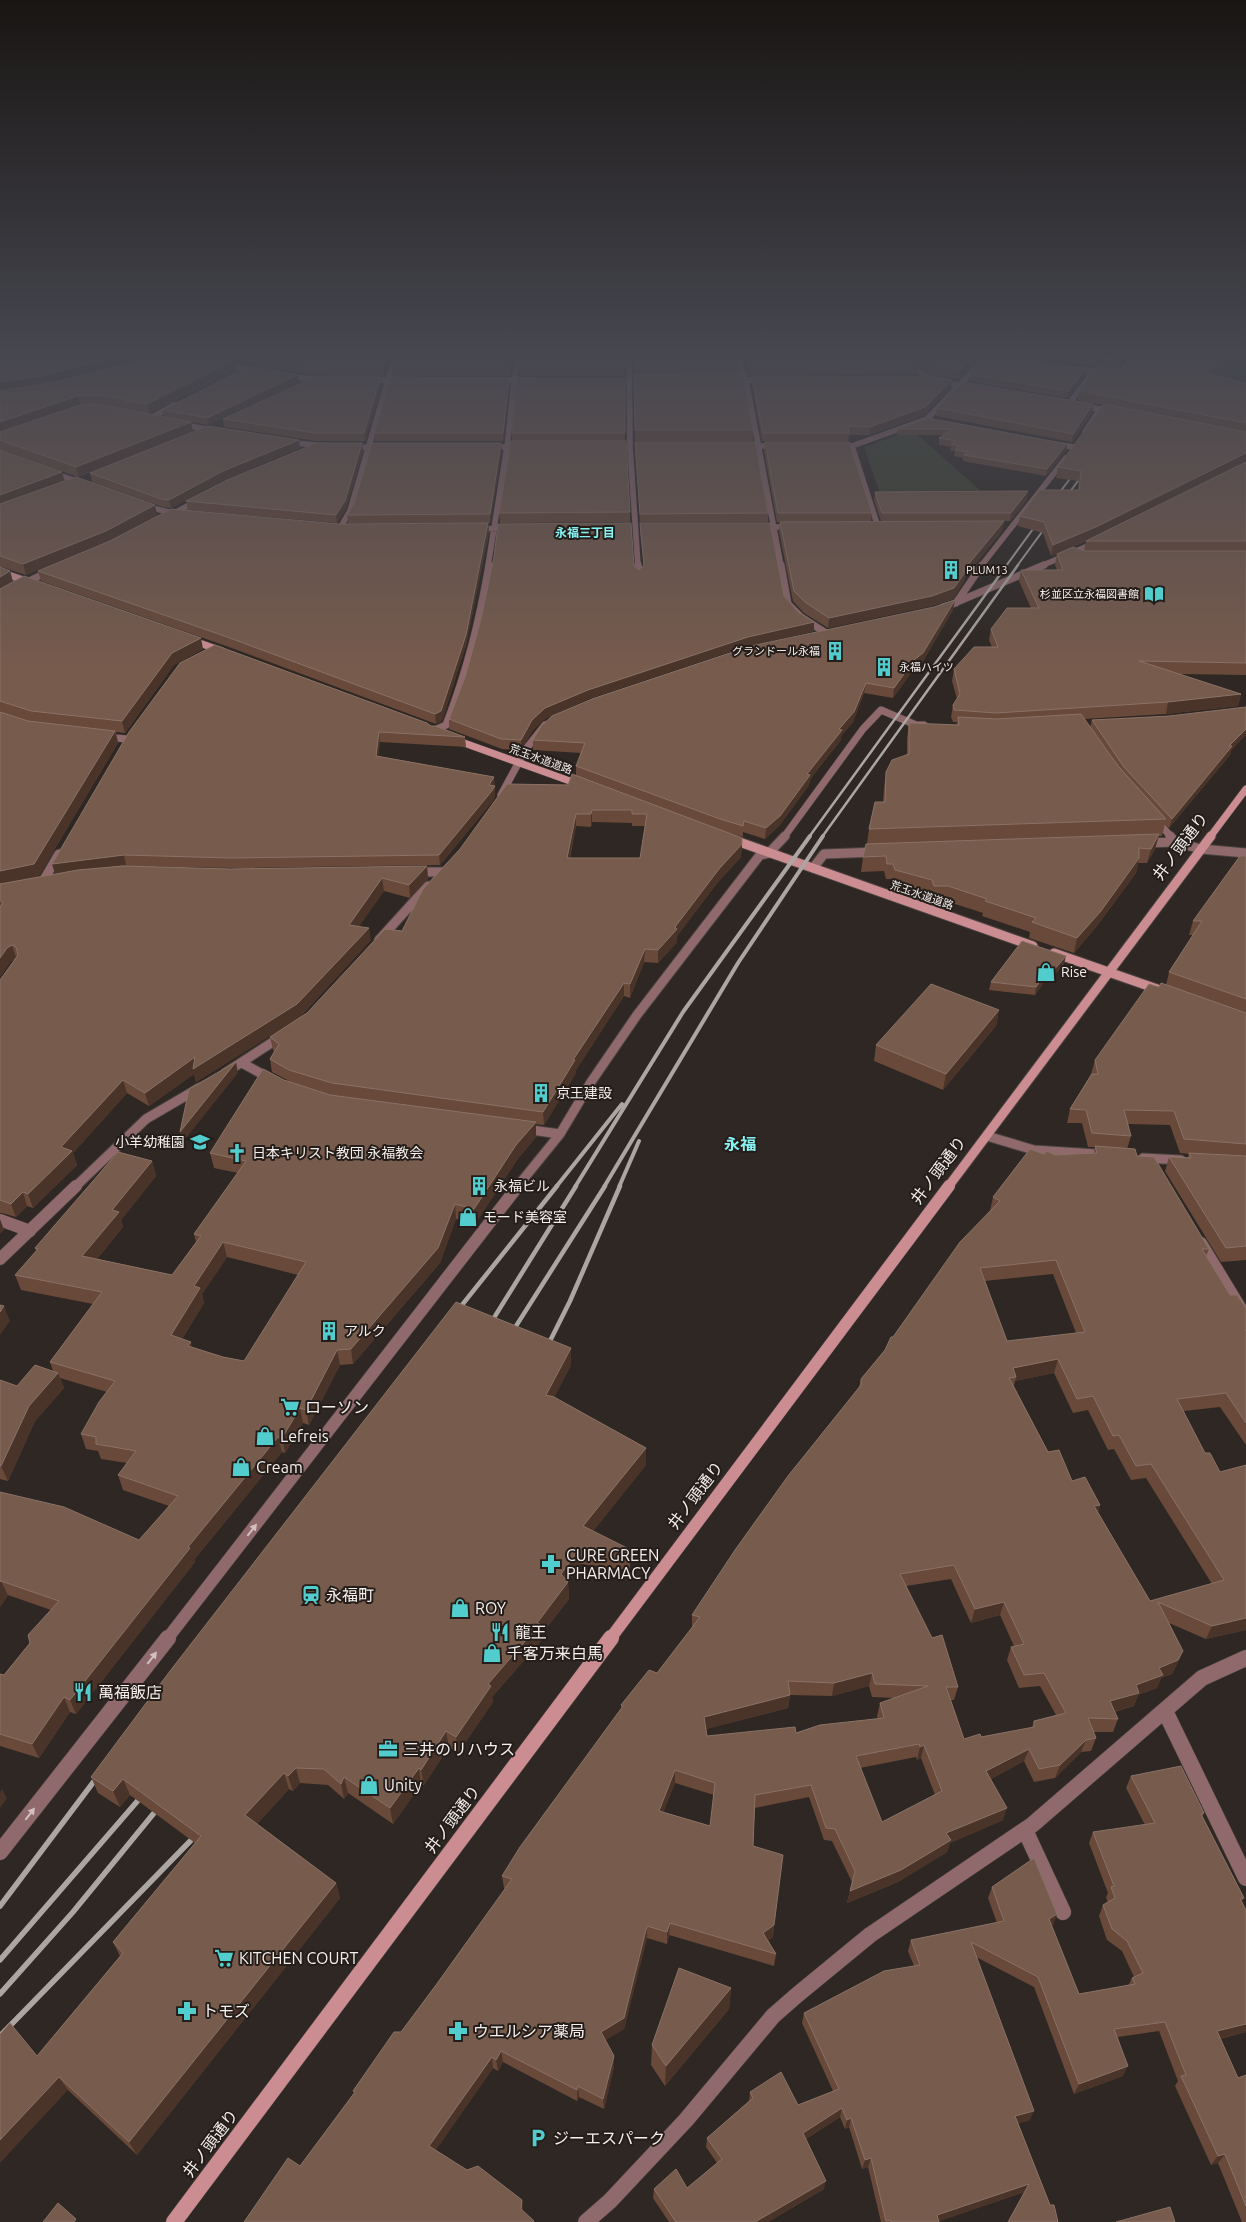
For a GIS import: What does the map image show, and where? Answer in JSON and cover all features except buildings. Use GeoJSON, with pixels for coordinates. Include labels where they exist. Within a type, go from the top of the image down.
{"type":"FeatureCollection","features":[{"type":"Feature","properties":{"kind":"main road"},"geometry":{"type":"LineString","coordinates":[[0,572],[37,584]]}},
{"type":"Feature","properties":{"kind":"main road"},"geometry":{"type":"LineString","coordinates":[[178,636],[211,651],[227,652]]}},
{"type":"Feature","properties":{"kind":"main road","name":"荒玉水道道路"},"geometry":{"type":"LineString","coordinates":[[424,728],[590,789]]}},
{"type":"Feature","properties":{"kind":"main road","name":"井ノ頭通り"},"geometry":{"type":"LineString","coordinates":[[174,2222],[1246,789]]}},
{"type":"Feature","properties":{"kind":"main road","name":"荒玉水道道路"},"geometry":{"type":"LineString","coordinates":[[721,835],[1041,948]]}},
{"type":"Feature","properties":{"kind":"main road"},"geometry":{"type":"LineString","coordinates":[[1050,952],[1171,994]]}},
{"type":"Feature","properties":{"kind":"street"},"geometry":{"type":"LineString","coordinates":[[340,528],[350,511],[365,460]]}},
{"type":"Feature","properties":{"kind":"street"},"geometry":{"type":"LineString","coordinates":[[433,731],[446,725],[462,682],[480,618],[505,460]]}},
{"type":"Feature","properties":{"kind":"street"},"geometry":{"type":"LineString","coordinates":[[635,460],[639,574]]}},
{"type":"Feature","properties":{"kind":"street"},"geometry":{"type":"LineString","coordinates":[[761,460],[788,604],[801,617],[826,633]]}},
{"type":"Feature","properties":{"kind":"street"},"geometry":{"type":"LineString","coordinates":[[856,460],[878,527]]}},
{"type":"Feature","properties":{"kind":"street"},"geometry":{"type":"LineString","coordinates":[[956,603],[1012,526],[1065,460]]}},
{"type":"Feature","properties":{"kind":"street"},"geometry":{"type":"LineString","coordinates":[[41,468],[77,481],[86,481]]}},
{"type":"Feature","properties":{"kind":"street"},"geometry":{"type":"LineString","coordinates":[[68,485],[77,481]]}},
{"type":"Feature","properties":{"kind":"street"},"geometry":{"type":"LineString","coordinates":[[165,518],[203,497]]}},
{"type":"Feature","properties":{"kind":"street"},"geometry":{"type":"LineString","coordinates":[[137,503],[173,514],[185,515]]}},
{"type":"Feature","properties":{"kind":"street"},"geometry":{"type":"LineString","coordinates":[[1002,526],[1012,526]]}},
{"type":"Feature","properties":{"kind":"street"},"geometry":{"type":"LineString","coordinates":[[330,527],[349,528]]}},
{"type":"Feature","properties":{"kind":"street"},"geometry":{"type":"LineString","coordinates":[[750,527],[796,527]]}},
{"type":"Feature","properties":{"kind":"street"},"geometry":{"type":"LineString","coordinates":[[869,527],[888,527]]}},
{"type":"Feature","properties":{"kind":"street"},"geometry":{"type":"LineString","coordinates":[[467,529],[514,528]]}},
{"type":"Feature","properties":{"kind":"street"},"geometry":{"type":"LineString","coordinates":[[626,528],[638,528]]}},
{"type":"Feature","properties":{"kind":"street"},"geometry":{"type":"LineString","coordinates":[[932,611],[956,603],[1106,537]]}},
{"type":"Feature","properties":{"kind":"street"},"geometry":{"type":"LineString","coordinates":[[1072,553],[1082,557]]}},
{"type":"Feature","properties":{"kind":"street"},"geometry":{"type":"LineString","coordinates":[[0,596],[26,580],[62,566]]}},
{"type":"Feature","properties":{"kind":"street"},"geometry":{"type":"LineString","coordinates":[[816,635],[835,631]]}},
{"type":"Feature","properties":{"kind":"street"},"geometry":{"type":"LineString","coordinates":[[0,1852],[361,1391],[478,1234],[560,1134],[591,1082],[694,937],[760,855],[770,853],[777,846],[863,729],[881,710],[916,725],[935,726]]}},
{"type":"Feature","properties":{"kind":"street"},"geometry":{"type":"LineString","coordinates":[[496,805],[518,762],[537,733],[549,722]]}},
{"type":"Feature","properties":{"kind":"street"},"geometry":{"type":"LineString","coordinates":[[122,747],[133,731]]}},
{"type":"Feature","properties":{"kind":"street"},"geometry":{"type":"LineString","coordinates":[[92,735],[127,739]]}},
{"type":"Feature","properties":{"kind":"street"},"geometry":{"type":"LineString","coordinates":[[1150,813],[1175,842]]}},
{"type":"Feature","properties":{"kind":"street"},"geometry":{"type":"LineString","coordinates":[[1133,844],[1175,842],[1201,849],[1246,853]]}},
{"type":"Feature","properties":{"kind":"street"},"geometry":{"type":"LineString","coordinates":[[51,882],[37,884],[62,849]]}},
{"type":"Feature","properties":{"kind":"street"},"geometry":{"type":"LineString","coordinates":[[813,868],[824,854],[884,852]]}},
{"type":"Feature","properties":{"kind":"street"},"geometry":{"type":"LineString","coordinates":[[373,946],[445,868],[402,872]]}},
{"type":"Feature","properties":{"kind":"street"},"geometry":{"type":"LineString","coordinates":[[0,1259],[109,1152],[146,1119],[242,1062],[288,1032]]}},
{"type":"Feature","properties":{"kind":"street"},"geometry":{"type":"LineString","coordinates":[[242,1062],[282,1085]]}},
{"type":"Feature","properties":{"kind":"street"},"geometry":{"type":"LineString","coordinates":[[515,1128],[560,1134]]}},
{"type":"Feature","properties":{"kind":"street"},"geometry":{"type":"LineString","coordinates":[[987,1136],[1034,1150],[1111,1156]]}},
{"type":"Feature","properties":{"kind":"street"},"geometry":{"type":"LineString","coordinates":[[1130,1157],[1188,1161]]}},
{"type":"Feature","properties":{"kind":"street"},"geometry":{"type":"LineString","coordinates":[[1150,1158],[1159,1174]]}},
{"type":"Feature","properties":{"kind":"street"},"geometry":{"type":"LineString","coordinates":[[0,1220],[30,1231]]}},
{"type":"Feature","properties":{"kind":"street"},"geometry":{"type":"LineString","coordinates":[[1197,1236],[1246,1316]]}},
{"type":"Feature","properties":{"kind":"street"},"geometry":{"type":"LineString","coordinates":[[586,2222],[610,2201],[686,2120],[773,2016],[791,2000],[870,1935],[1025,1830],[1202,1678],[1246,1658]]}},
{"type":"Feature","properties":{"kind":"street"},"geometry":{"type":"LineString","coordinates":[[1165,1711],[1246,1878]]}},
{"type":"Feature","properties":{"kind":"street"},"geometry":{"type":"LineString","coordinates":[[1025,1830],[1063,1912]]}},
{"type":"Feature","properties":{"kind":"green space"},"geometry":{"type":"Polygon","coordinates":[[[868,460],[946,460],[981,491],[882,499],[868,460]]]}},
{"type":"Feature","properties":{"kind":"railway"},"geometry":{"type":"LineString","coordinates":[[1054,500],[1078,468]]}},
{"type":"Feature","properties":{"kind":"railway"},"geometry":{"type":"LineString","coordinates":[[1064,500],[1086,470]]}},
{"type":"Feature","properties":{"kind":"railway"},"geometry":{"type":"LineString","coordinates":[[1006,566],[1041,518]]}},
{"type":"Feature","properties":{"kind":"railway"},"geometry":{"type":"LineString","coordinates":[[1017,566],[1050,521]]}},
{"type":"Feature","properties":{"kind":"railway"},"geometry":{"type":"LineString","coordinates":[[809,837],[1007,565]]}},
{"type":"Feature","properties":{"kind":"railway"},"geometry":{"type":"LineString","coordinates":[[822,837],[1018,565]]}},
{"type":"Feature","properties":{"kind":"railway"},"geometry":{"type":"LineString","coordinates":[[575,1187],[683,1012],[810,836]]}},
{"type":"Feature","properties":{"kind":"railway"},"geometry":{"type":"LineString","coordinates":[[604,1187],[738,963],[823,836]]}},
{"type":"Feature","properties":{"kind":"railway"},"geometry":{"type":"LineString","coordinates":[[556,1187],[622,1104]]}},
{"type":"Feature","properties":{"kind":"railway"},"geometry":{"type":"LineString","coordinates":[[619,1187],[639,1141]]}},
{"type":"Feature","properties":{"kind":"railway"},"geometry":{"type":"LineString","coordinates":[[454,1315],[557,1186]]}},
{"type":"Feature","properties":{"kind":"railway"},"geometry":{"type":"LineString","coordinates":[[487,1329],[576,1186]]}},
{"type":"Feature","properties":{"kind":"railway"},"geometry":{"type":"LineString","coordinates":[[509,1337],[605,1186]]}},
{"type":"Feature","properties":{"kind":"railway"},"geometry":{"type":"LineString","coordinates":[[544,1353],[570,1301],[620,1186]]}},
{"type":"Feature","properties":{"kind":"railway"},"geometry":{"type":"LineString","coordinates":[[0,1906],[101,1772]]}},
{"type":"Feature","properties":{"kind":"railway"},"geometry":{"type":"LineString","coordinates":[[0,1960],[147,1790]]}},
{"type":"Feature","properties":{"kind":"railway"},"geometry":{"type":"LineString","coordinates":[[0,1994],[73,1912],[163,1802]]}},
{"type":"Feature","properties":{"kind":"railway"},"geometry":{"type":"LineString","coordinates":[[0,2036],[200,1831]]}},
{"type":"Feature","properties":{"kind":"place","name":"PLUM13"},"geometry":{"type":"Point","coordinates":[951,570]}},
{"type":"Feature","properties":{"kind":"place","name":"杉並区立永福図書館"},"geometry":{"type":"Point","coordinates":[1154,594]}},
{"type":"Feature","properties":{"kind":"place","name":"グランドール永福"},"geometry":{"type":"Point","coordinates":[835,651]}},
{"type":"Feature","properties":{"kind":"place","name":"永福ハイツ"},"geometry":{"type":"Point","coordinates":[884,667]}},
{"type":"Feature","properties":{"kind":"place","name":"Rise"},"geometry":{"type":"Point","coordinates":[1046,972]}},
{"type":"Feature","properties":{"kind":"place","name":"京王建設"},"geometry":{"type":"Point","coordinates":[541,1093]}},
{"type":"Feature","properties":{"kind":"place","name":"小羊幼稚園"},"geometry":{"type":"Point","coordinates":[200,1142]}},
{"type":"Feature","properties":{"kind":"place","name":"日本キリスト教団 永福教会"},"geometry":{"type":"Point","coordinates":[237,1153]}},
{"type":"Feature","properties":{"kind":"place","name":"永福ビル"},"geometry":{"type":"Point","coordinates":[479,1186]}},
{"type":"Feature","properties":{"kind":"place","name":"モード美容室"},"geometry":{"type":"Point","coordinates":[468,1217]}},
{"type":"Feature","properties":{"kind":"place","name":"アルク"},"geometry":{"type":"Point","coordinates":[329,1331]}},
{"type":"Feature","properties":{"kind":"place","name":"ローソン"},"geometry":{"type":"Point","coordinates":[290,1407]}},
{"type":"Feature","properties":{"kind":"place","name":"Lefreis"},"geometry":{"type":"Point","coordinates":[265,1436]}},
{"type":"Feature","properties":{"kind":"place","name":"Cream"},"geometry":{"type":"Point","coordinates":[241,1467]}},
{"type":"Feature","properties":{"kind":"place","name":"CURE GREEN PHARMACY"},"geometry":{"type":"Point","coordinates":[551,1564]}},
{"type":"Feature","properties":{"kind":"place","name":"永福町"},"geometry":{"type":"Point","coordinates":[311,1595]}},
{"type":"Feature","properties":{"kind":"place","name":"ROY"},"geometry":{"type":"Point","coordinates":[460,1608]}},
{"type":"Feature","properties":{"kind":"place","name":"龍王"},"geometry":{"type":"Point","coordinates":[500,1632]}},
{"type":"Feature","properties":{"kind":"place","name":"千客万来白馬"},"geometry":{"type":"Point","coordinates":[492,1653]}},
{"type":"Feature","properties":{"kind":"place","name":"萬福飯店"},"geometry":{"type":"Point","coordinates":[83,1692]}},
{"type":"Feature","properties":{"kind":"place","name":"三井のリハウス"},"geometry":{"type":"Point","coordinates":[388,1749]}},
{"type":"Feature","properties":{"kind":"place","name":"Unity"},"geometry":{"type":"Point","coordinates":[369,1785]}},
{"type":"Feature","properties":{"kind":"place","name":"KITCHEN COURT"},"geometry":{"type":"Point","coordinates":[224,1958]}},
{"type":"Feature","properties":{"kind":"place","name":"トモズ"},"geometry":{"type":"Point","coordinates":[187,2011]}},
{"type":"Feature","properties":{"kind":"place","name":"ウエルシア薬局"},"geometry":{"type":"Point","coordinates":[458,2031]}},
{"type":"Feature","properties":{"kind":"place","name":"ジーエスパーク"},"geometry":{"type":"Point","coordinates":[538,2138]}},
{"type":"Feature","properties":{"kind":"district","name":"永福三丁目"},"geometry":{"type":"Point","coordinates":[585,533]}},
{"type":"Feature","properties":{"kind":"district","name":"永福"},"geometry":{"type":"Point","coordinates":[740,1144]}}]}
